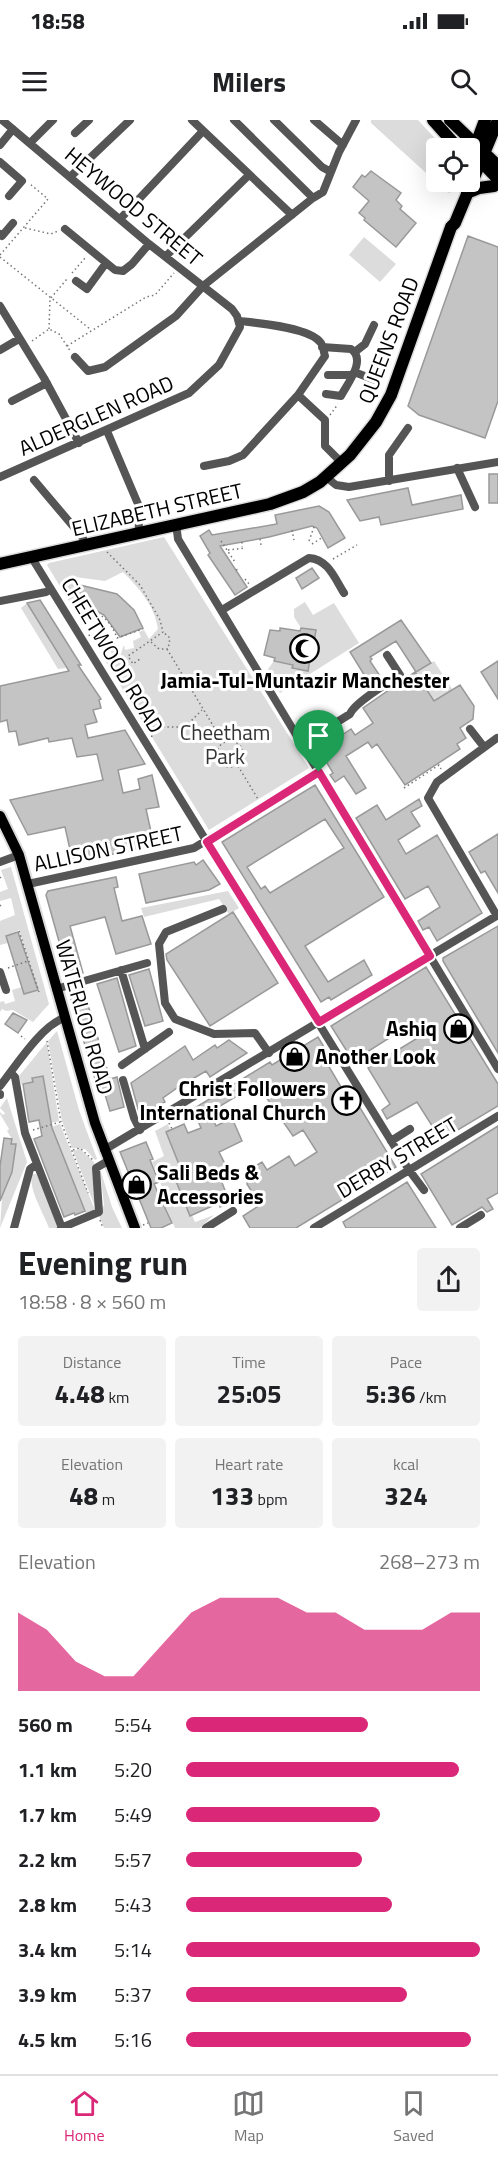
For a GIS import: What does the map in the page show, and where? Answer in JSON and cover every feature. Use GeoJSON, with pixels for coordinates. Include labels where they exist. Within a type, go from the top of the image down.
{"type":"FeatureCollection","features":[{"type":"Feature","properties":{"kind":"highway"},"geometry":{"type":"LineString","coordinates":[[433,120],[449,138]]}},
{"type":"Feature","properties":{"kind":"highway"},"geometry":{"type":"LineString","coordinates":[[441,120],[458,138]]}},
{"type":"Feature","properties":{"kind":"highway","name":"QUEENS ROAD"},"geometry":{"type":"LineString","coordinates":[[480,147],[498,120]]}},
{"type":"Feature","properties":{"kind":"highway"},"geometry":{"type":"LineString","coordinates":[[454,124],[466,129],[485,122]]}},
{"type":"Feature","properties":{"kind":"highway","name":"QUEENS ROAD"},"geometry":{"type":"LineString","coordinates":[[480,138],[485,122]]}},
{"type":"Feature","properties":{"kind":"highway"},"geometry":{"type":"LineString","coordinates":[[454,124],[463,138]]}},
{"type":"Feature","properties":{"kind":"highway"},"geometry":{"type":"LineString","coordinates":[[480,158],[498,166]]}},
{"type":"Feature","properties":{"kind":"highway"},"geometry":{"type":"LineString","coordinates":[[480,164],[497,185],[480,188]]}},
{"type":"Feature","properties":{"kind":"highway","name":"QUEENS ROAD"},"geometry":{"type":"LineString","coordinates":[[323,480],[342,463],[376,422],[391,395],[451,227],[449,222],[463,192]]}},
{"type":"Feature","properties":{"kind":"highway","name":"ELIZABETH STREET"},"geometry":{"type":"LineString","coordinates":[[0,564],[139,531],[270,504],[303,492],[323,480]]}},
{"type":"Feature","properties":{"kind":"main road","name":"WATERLOO ROAD"},"geometry":{"type":"LineString","coordinates":[[0,816],[19,855],[64,1018],[106,1155],[139,1227]]}},
{"type":"Feature","properties":{"kind":"street","name":"HEYWOOD STREET"},"geometry":{"type":"LineString","coordinates":[[2,120],[31,142],[149,244],[232,309],[239,321]]}},
{"type":"Feature","properties":{"kind":"street"},"geometry":{"type":"LineString","coordinates":[[31,142],[52,120]]}},
{"type":"Feature","properties":{"kind":"street"},"geometry":{"type":"LineString","coordinates":[[75,133],[89,120]]}},
{"type":"Feature","properties":{"kind":"street"},"geometry":{"type":"LineString","coordinates":[[70,177],[130,120]]}},
{"type":"Feature","properties":{"kind":"street"},"geometry":{"type":"LineString","coordinates":[[192,120],[292,215]]}},
{"type":"Feature","properties":{"kind":"street"},"geometry":{"type":"LineString","coordinates":[[234,120],[313,198]]}},
{"type":"Feature","properties":{"kind":"street"},"geometry":{"type":"LineString","coordinates":[[274,120],[322,167],[331,172]]}},
{"type":"Feature","properties":{"kind":"street"},"geometry":{"type":"LineString","coordinates":[[314,120],[343,145]]}},
{"type":"Feature","properties":{"kind":"street"},"geometry":{"type":"LineString","coordinates":[[75,357],[88,371],[105,367],[176,316],[203,286],[322,192],[356,120]]}},
{"type":"Feature","properties":{"kind":"street"},"geometry":{"type":"LineString","coordinates":[[0,145],[13,129]]}},
{"type":"Feature","properties":{"kind":"street"},"geometry":{"type":"LineString","coordinates":[[121,218],[203,131]]}},
{"type":"Feature","properties":{"kind":"street"},"geometry":{"type":"LineString","coordinates":[[0,162],[22,181],[9,196]]}},
{"type":"Feature","properties":{"kind":"street"},"geometry":{"type":"LineString","coordinates":[[166,256],[249,175]]}},
{"type":"Feature","properties":{"kind":"street"},"geometry":{"type":"LineString","coordinates":[[0,234],[2,236],[13,223]]}},
{"type":"Feature","properties":{"kind":"street"},"geometry":{"type":"LineString","coordinates":[[65,229],[114,270],[123,271],[149,244]]}},
{"type":"Feature","properties":{"kind":"street"},"geometry":{"type":"LineString","coordinates":[[76,281],[90,292],[106,263]]}},
{"type":"Feature","properties":{"kind":"street"},"geometry":{"type":"LineString","coordinates":[[0,306],[47,383],[79,443]]}},
{"type":"Feature","properties":{"kind":"street"},"geometry":{"type":"LineString","coordinates":[[204,466],[229,461],[243,455],[298,395],[325,356],[322,346],[312,335],[276,326],[239,321]]}},
{"type":"Feature","properties":{"kind":"street","name":"ALDERGLEN ROAD"},"geometry":{"type":"LineString","coordinates":[[0,477],[169,404],[199,386],[219,365],[238,333],[239,321]]}},
{"type":"Feature","properties":{"kind":"street"},"geometry":{"type":"LineString","coordinates":[[356,351],[365,344],[374,325]]}},
{"type":"Feature","properties":{"kind":"street"},"geometry":{"type":"LineString","coordinates":[[0,350],[22,343]]}},
{"type":"Feature","properties":{"kind":"street"},"geometry":{"type":"LineString","coordinates":[[322,346],[356,351]]}},
{"type":"Feature","properties":{"kind":"street"},"geometry":{"type":"LineString","coordinates":[[326,394],[340,396],[358,362],[356,351]]}},
{"type":"Feature","properties":{"kind":"street"},"geometry":{"type":"LineString","coordinates":[[328,375],[353,373],[378,381]]}},
{"type":"Feature","properties":{"kind":"street"},"geometry":{"type":"LineString","coordinates":[[12,400],[47,383]]}},
{"type":"Feature","properties":{"kind":"street"},"geometry":{"type":"LineString","coordinates":[[298,395],[325,420],[325,446],[342,463]]}},
{"type":"Feature","properties":{"kind":"street"},"geometry":{"type":"LineString","coordinates":[[389,481],[389,455],[408,428]]}},
{"type":"Feature","properties":{"kind":"street"},"geometry":{"type":"LineString","coordinates":[[107,431],[138,504],[139,531]]}},
{"type":"Feature","properties":{"kind":"street"},"geometry":{"type":"LineString","coordinates":[[323,480],[349,487],[498,462]]}},
{"type":"Feature","properties":{"kind":"street"},"geometry":{"type":"LineString","coordinates":[[457,468],[475,507]]}},
{"type":"Feature","properties":{"kind":"street"},"geometry":{"type":"LineString","coordinates":[[34,480],[83,538],[84,544]]}},
{"type":"Feature","properties":{"kind":"street"},"geometry":{"type":"LineString","coordinates":[[176,524],[178,539],[498,1068]]}},
{"type":"Feature","properties":{"kind":"street","name":"CHEETWOOD ROAD"},"geometry":{"type":"LineString","coordinates":[[34,557],[51,589],[391,1141],[424,1190]]}},
{"type":"Feature","properties":{"kind":"street"},"geometry":{"type":"LineString","coordinates":[[222,610],[309,558],[320,560],[325,564],[344,593]]}},
{"type":"Feature","properties":{"kind":"street"},"geometry":{"type":"LineString","coordinates":[[0,601],[51,589]]}},
{"type":"Feature","properties":{"kind":"street"},"geometry":{"type":"LineString","coordinates":[[302,744],[350,714],[352,709],[371,694],[400,675],[387,655]]}},
{"type":"Feature","properties":{"kind":"street"},"geometry":{"type":"LineString","coordinates":[[470,729],[484,747]]}},
{"type":"Feature","properties":{"kind":"street"},"geometry":{"type":"LineString","coordinates":[[11,1073],[15,1077],[25,1133],[61,1228],[99,1212],[96,1166],[106,1155],[140,1130],[498,916],[428,798],[437,782],[497,738]]}},
{"type":"Feature","properties":{"kind":"street","name":"ALLISON STREET"},"geometry":{"type":"LineString","coordinates":[[28,884],[188,849],[207,842],[319,772]]}},
{"type":"Feature","properties":{"kind":"street"},"geometry":{"type":"LineString","coordinates":[[0,862],[19,855]]}},
{"type":"Feature","properties":{"kind":"street"},"geometry":{"type":"LineString","coordinates":[[223,909],[165,932],[159,944],[165,1003],[175,1019],[214,1034],[249,1032],[255,1034],[269,1053]]}},
{"type":"Feature","properties":{"kind":"street"},"geometry":{"type":"LineString","coordinates":[[56,989],[147,963]]}},
{"type":"Feature","properties":{"kind":"street"},"geometry":{"type":"LineString","coordinates":[[2,970],[6,990]]}},
{"type":"Feature","properties":{"kind":"street"},"geometry":{"type":"LineString","coordinates":[[121,970],[145,1049]]}},
{"type":"Feature","properties":{"kind":"street"},"geometry":{"type":"LineString","coordinates":[[0,1086],[55,1021],[64,1018]]}},
{"type":"Feature","properties":{"kind":"street"},"geometry":{"type":"LineString","coordinates":[[122,1065],[169,1032]]}},
{"type":"Feature","properties":{"kind":"street"},"geometry":{"type":"LineString","coordinates":[[123,1080],[134,1118],[140,1130]]}},
{"type":"Feature","properties":{"kind":"street","name":"DERBY STREET"},"geometry":{"type":"LineString","coordinates":[[314,1228],[498,1116]]}},
{"type":"Feature","properties":{"kind":"street"},"geometry":{"type":"LineString","coordinates":[[391,1141],[410,1129]]}},
{"type":"Feature","properties":{"kind":"street"},"geometry":{"type":"LineString","coordinates":[[14,1228],[30,1169],[37,1164]]}},
{"type":"Feature","properties":{"kind":"street"},"geometry":{"type":"LineString","coordinates":[[206,1228],[216,1225],[233,1211]]}},
{"type":"Feature","properties":{"kind":"street"},"geometry":{"type":"LineString","coordinates":[[460,1228],[481,1215]]}},
{"type":"Feature","properties":{"kind":"street"},"geometry":{"type":"LineString","coordinates":[[332,1217],[336,1228]]}},
{"type":"Feature","properties":{"kind":"path"},"geometry":{"type":"LineString","coordinates":[[22,181],[26,181],[48,199],[0,256],[50,299],[55,300],[91,330]]}},
{"type":"Feature","properties":{"kind":"path"},"geometry":{"type":"LineString","coordinates":[[24,228],[51,234],[65,229]]}},
{"type":"Feature","properties":{"kind":"path"},"geometry":{"type":"LineString","coordinates":[[67,346],[146,297],[155,295],[178,267]]}},
{"type":"Feature","properties":{"kind":"path"},"geometry":{"type":"LineString","coordinates":[[49,329],[50,299]]}},
{"type":"Feature","properties":{"kind":"path"},"geometry":{"type":"LineString","coordinates":[[22,343],[49,329]]}},
{"type":"Feature","properties":{"kind":"path"},"geometry":{"type":"LineString","coordinates":[[49,329],[59,334],[75,357]]}},
{"type":"Feature","properties":{"kind":"path"},"geometry":{"type":"LineString","coordinates":[[325,420],[335,409],[340,396]]}},
{"type":"Feature","properties":{"kind":"path"},"geometry":{"type":"LineString","coordinates":[[309,541],[314,527]]}},
{"type":"Feature","properties":{"kind":"path"},"geometry":{"type":"LineString","coordinates":[[292,530],[294,540]]}},
{"type":"Feature","properties":{"kind":"path"},"geometry":{"type":"LineString","coordinates":[[312,544],[323,537]]}},
{"type":"Feature","properties":{"kind":"path"},"geometry":{"type":"LineString","coordinates":[[260,539],[261,545]]}},
{"type":"Feature","properties":{"kind":"path"},"geometry":{"type":"LineString","coordinates":[[221,542],[235,562]]}},
{"type":"Feature","properties":{"kind":"path"},"geometry":{"type":"LineString","coordinates":[[225,555],[228,551],[244,548],[242,542]]}},
{"type":"Feature","properties":{"kind":"path"},"geometry":{"type":"LineString","coordinates":[[330,561],[357,545]]}},
{"type":"Feature","properties":{"kind":"path"},"geometry":{"type":"LineString","coordinates":[[105,546],[109,557],[129,572],[149,598],[163,632],[170,638],[167,650]]}},
{"type":"Feature","properties":{"kind":"path"},"geometry":{"type":"LineString","coordinates":[[245,579],[250,587]]}},
{"type":"Feature","properties":{"kind":"path"},"geometry":{"type":"LineString","coordinates":[[81,608],[99,614],[111,625],[117,638],[143,629]]}},
{"type":"Feature","properties":{"kind":"path"},"geometry":{"type":"LineString","coordinates":[[88,636],[99,614]]}},
{"type":"Feature","properties":{"kind":"path"},"geometry":{"type":"LineString","coordinates":[[140,658],[132,664],[128,656],[163,632]]}},
{"type":"Feature","properties":{"kind":"path"},"geometry":{"type":"LineString","coordinates":[[150,641],[159,649],[167,650]]}},
{"type":"Feature","properties":{"kind":"path"},"geometry":{"type":"LineString","coordinates":[[167,650],[223,742]]}},
{"type":"Feature","properties":{"kind":"path"},"geometry":{"type":"LineString","coordinates":[[150,738],[153,736],[149,730],[153,727],[185,727],[203,709]]}},
{"type":"Feature","properties":{"kind":"path"},"geometry":{"type":"LineString","coordinates":[[223,742],[236,742],[242,748],[243,758],[237,765],[229,767],[218,761],[217,748],[223,742]]}},
{"type":"Feature","properties":{"kind":"path"},"geometry":{"type":"LineString","coordinates":[[237,765],[258,798],[265,794]]}},
{"type":"Feature","properties":{"kind":"path"},"geometry":{"type":"LineString","coordinates":[[404,788],[439,765],[442,769]]}},
{"type":"Feature","properties":{"kind":"path"},"geometry":{"type":"LineString","coordinates":[[423,775],[427,782]]}},
{"type":"Feature","properties":{"kind":"path"},"geometry":{"type":"LineString","coordinates":[[19,931],[39,992]]}},
{"type":"Feature","properties":{"kind":"path"},"geometry":{"type":"LineString","coordinates":[[2,970],[28,961]]}},
{"type":"Feature","properties":{"kind":"path"},"geometry":{"type":"LineString","coordinates":[[21,1036],[28,1042]]}},
{"type":"Feature","properties":{"kind":"path"},"geometry":{"type":"LineString","coordinates":[[47,1041],[61,1122],[90,1197]]}},
{"type":"Feature","properties":{"kind":"path"},"geometry":{"type":"LineString","coordinates":[[25,1133],[61,1122]]}},
{"type":"Feature","properties":{"kind":"path"},"geometry":{"type":"LineString","coordinates":[[169,1122],[172,1130]]}},
{"type":"Feature","properties":{"kind":"path"},"geometry":{"type":"LineString","coordinates":[[72,1151],[84,1149],[96,1166]]}},
{"type":"Feature","properties":{"kind":"path"},"geometry":{"type":"LineString","coordinates":[[99,1217],[103,1228]]}},
{"type":"Feature","properties":{"kind":"path"},"geometry":{"type":"LineString","coordinates":[[139,1227],[148,1223],[150,1228]]}},
{"type":"Feature","properties":{"kind":"green space"},"geometry":{"type":"Polygon","coordinates":[[[371,120],[418,120],[435,138],[426,138],[426,173],[371,123],[371,120]]]}},
{"type":"Feature","properties":{"kind":"green space"},"geometry":{"type":"Polygon","coordinates":[[[364,237],[396,264],[380,282],[349,255],[364,237]]]}},
{"type":"Feature","properties":{"kind":"green space","name":"Cheetham Park"},"geometry":{"type":"Polygon","coordinates":[[[164,537],[309,768],[209,830],[101,654],[106,652],[110,657],[113,656],[110,650],[112,649],[117,655],[121,653],[124,645],[125,650],[134,648],[133,641],[141,637],[139,632],[144,630],[149,639],[158,629],[150,605],[123,572],[105,581],[75,577],[75,611],[47,565],[164,537]]]}},
{"type":"Feature","properties":{"kind":"green space"},"geometry":{"type":"Polygon","coordinates":[[[305,602],[313,615],[334,603],[359,643],[280,693],[268,669],[274,661],[293,665],[293,669],[307,671],[311,653],[316,651],[313,648],[316,631],[301,628],[294,617],[294,609],[305,602]]]}},
{"type":"Feature","properties":{"kind":"green space"},"geometry":{"type":"Polygon","coordinates":[[[27,603],[66,668],[58,669],[21,608],[27,603]]]}},
{"type":"Feature","properties":{"kind":"green space"},"geometry":{"type":"Polygon","coordinates":[[[434,661],[452,689],[434,701],[416,672],[434,661]]]}},
{"type":"Feature","properties":{"kind":"green space"},"geometry":{"type":"Polygon","coordinates":[[[11,867],[49,1004],[33,1022],[13,1010],[2,1009],[0,1012],[0,1002],[4,1001],[5,1004],[15,1001],[12,990],[22,987],[24,994],[38,990],[39,992],[19,930],[6,936],[8,943],[0,945],[0,921],[15,915],[11,898],[0,901],[0,892],[8,889],[1,870],[11,867]]]}},
{"type":"Feature","properties":{"kind":"green space"},"geometry":{"type":"Polygon","coordinates":[[[228,891],[239,908],[229,914],[219,899],[144,917],[141,908],[228,891]]]}},
{"type":"Feature","properties":{"kind":"green space"},"geometry":{"type":"Polygon","coordinates":[[[57,1031],[79,1110],[97,1159],[95,1160],[85,1149],[72,1148],[62,1121],[48,1041],[57,1031]]]}},
{"type":"Feature","properties":{"kind":"green space"},"geometry":{"type":"Polygon","coordinates":[[[47,1042],[59,1121],[51,1123],[43,1076],[32,1078],[33,1083],[21,1084],[19,1076],[47,1042]]]}},
{"type":"Feature","properties":{"kind":"green space"},"geometry":{"type":"Polygon","coordinates":[[[7,1098],[27,1162],[0,1228],[2,1197],[0,1195],[16,1144],[11,1144],[12,1139],[7,1131],[9,1129],[0,1114],[0,1112],[3,1115],[5,1113],[0,1108],[7,1098]]]}},
{"type":"Feature","properties":{"kind":"green space"},"geometry":{"type":"Polygon","coordinates":[[[60,1124],[95,1210],[86,1214],[51,1127],[60,1124]]]}},
{"type":"Feature","properties":{"kind":"green space"},"geometry":{"type":"Polygon","coordinates":[[[168,1124],[170,1130],[166,1132],[182,1172],[174,1176],[190,1215],[195,1222],[214,1215],[200,1228],[175,1228],[158,1189],[162,1187],[152,1162],[164,1156],[155,1131],[168,1124]]]}},
{"type":"Feature","properties":{"kind":"green space"},"geometry":{"type":"Polygon","coordinates":[[[80,1149],[94,1162],[96,1209],[73,1151],[80,1149]]]}},
{"type":"Feature","properties":{"kind":"green space"},"geometry":{"type":"Polygon","coordinates":[[[100,1169],[112,1207],[122,1228],[104,1228],[99,1216],[104,1205],[100,1169]]]}},
{"type":"Feature","properties":{"kind":"green space"},"geometry":{"type":"Polygon","coordinates":[[[32,1174],[36,1174],[40,1181],[58,1228],[49,1228],[34,1194],[32,1174]]]}},
{"type":"Feature","properties":{"kind":"building"},"geometry":{"type":"Polygon","coordinates":[[[371,171],[401,193],[396,200],[402,206],[400,209],[416,223],[396,247],[359,213],[369,201],[353,187],[362,175],[365,177],[371,171]]]}},
{"type":"Feature","properties":{"kind":"building"},"geometry":{"type":"Polygon","coordinates":[[[468,236],[498,247],[498,401],[485,438],[419,415],[408,406],[468,236]]]}},
{"type":"Feature","properties":{"kind":"building"},"geometry":{"type":"Polygon","coordinates":[[[489,474],[498,474],[498,503],[489,503],[489,474]]]}},
{"type":"Feature","properties":{"kind":"building"},"geometry":{"type":"Polygon","coordinates":[[[408,488],[412,505],[461,495],[463,509],[381,525],[379,517],[360,521],[347,500],[408,488]]]}},
{"type":"Feature","properties":{"kind":"building"},"geometry":{"type":"Polygon","coordinates":[[[319,506],[329,512],[345,538],[328,548],[317,528],[312,526],[220,546],[247,587],[235,595],[208,555],[210,553],[200,536],[209,530],[212,535],[277,524],[275,515],[319,506]]]}},
{"type":"Feature","properties":{"kind":"building"},"geometry":{"type":"Polygon","coordinates":[[[312,568],[319,578],[302,589],[296,578],[312,568]]]}},
{"type":"Feature","properties":{"kind":"building"},"geometry":{"type":"Polygon","coordinates":[[[80,585],[117,594],[134,610],[143,628],[120,637],[104,615],[93,609],[79,606],[80,585]]]}},
{"type":"Feature","properties":{"kind":"building"},"geometry":{"type":"Polygon","coordinates":[[[40,600],[101,699],[99,700],[101,708],[93,710],[97,722],[85,725],[88,738],[125,730],[145,764],[118,770],[123,793],[140,789],[138,779],[152,775],[159,807],[146,809],[154,845],[73,863],[65,827],[28,835],[10,800],[103,780],[97,754],[77,757],[72,738],[49,742],[48,738],[19,745],[16,731],[9,732],[7,720],[0,722],[0,686],[69,671],[27,603],[40,600]]]}},
{"type":"Feature","properties":{"kind":"building"},"geometry":{"type":"Polygon","coordinates":[[[401,620],[431,663],[416,672],[396,641],[370,657],[372,659],[370,661],[382,679],[371,686],[350,652],[401,620]]]}},
{"type":"Feature","properties":{"kind":"building","name":"Jamia-Tul-Muntazir Manchester"},"geometry":{"type":"Polygon","coordinates":[[[280,628],[300,631],[301,628],[316,630],[313,648],[317,651],[311,653],[308,671],[292,668],[293,665],[274,661],[275,658],[264,655],[270,630],[280,631],[280,628]]]}},
{"type":"Feature","properties":{"kind":"building"},"geometry":{"type":"Polygon","coordinates":[[[498,661],[498,699],[481,672],[498,661]]]}},
{"type":"Feature","properties":{"kind":"building"},"geometry":{"type":"Polygon","coordinates":[[[415,672],[434,701],[460,685],[474,706],[473,719],[460,728],[466,738],[457,744],[460,749],[405,785],[377,744],[372,748],[368,742],[346,756],[366,788],[356,794],[344,776],[335,782],[330,775],[333,773],[315,743],[323,738],[327,745],[351,729],[355,735],[373,723],[363,708],[415,672]]]}},
{"type":"Feature","properties":{"kind":"building"},"geometry":{"type":"Polygon","coordinates":[[[315,785],[384,897],[305,946],[328,982],[364,960],[372,975],[331,1000],[329,997],[321,1002],[222,842],[315,785]],[[325,819],[247,867],[261,889],[265,886],[270,893],[344,848],[325,819]]]}},
{"type":"Feature","properties":{"kind":"building"},"geometry":{"type":"Polygon","coordinates":[[[419,799],[422,806],[411,812],[420,826],[398,840],[406,854],[437,835],[482,913],[437,941],[429,927],[423,930],[418,921],[440,907],[428,886],[405,899],[356,818],[377,805],[386,820],[419,799]]]}},
{"type":"Feature","properties":{"kind":"building"},"geometry":{"type":"Polygon","coordinates":[[[498,834],[498,893],[485,871],[481,873],[469,852],[498,834]]]}},
{"type":"Feature","properties":{"kind":"building"},"geometry":{"type":"Polygon","coordinates":[[[203,860],[220,884],[209,890],[146,903],[139,874],[194,862],[196,865],[203,860]]]}},
{"type":"Feature","properties":{"kind":"building"},"geometry":{"type":"Polygon","coordinates":[[[116,877],[118,887],[114,888],[122,921],[142,916],[151,944],[116,954],[105,917],[70,926],[83,973],[69,977],[46,895],[48,891],[116,877]]]}},
{"type":"Feature","properties":{"kind":"building"},"geometry":{"type":"Polygon","coordinates":[[[233,912],[278,983],[210,1026],[167,960],[166,954],[233,912]]]}},
{"type":"Feature","properties":{"kind":"building"},"geometry":{"type":"Polygon","coordinates":[[[498,926],[498,1053],[443,958],[498,926]]]}},
{"type":"Feature","properties":{"kind":"building"},"geometry":{"type":"Polygon","coordinates":[[[18,932],[38,990],[24,994],[6,936],[18,932]]]}},
{"type":"Feature","properties":{"kind":"building"},"geometry":{"type":"Polygon","coordinates":[[[426,967],[498,1084],[498,1106],[441,1140],[417,1102],[387,1119],[382,1110],[390,1104],[368,1068],[416,1039],[408,1026],[353,1061],[331,1026],[426,967]]]}},
{"type":"Feature","properties":{"kind":"building"},"geometry":{"type":"Polygon","coordinates":[[[149,969],[163,1021],[145,1026],[129,975],[149,969]]]}},
{"type":"Feature","properties":{"kind":"building"},"geometry":{"type":"Polygon","coordinates":[[[117,978],[136,1046],[119,1052],[97,984],[117,978]]]}},
{"type":"Feature","properties":{"kind":"building"},"geometry":{"type":"Polygon","coordinates":[[[83,988],[110,1079],[117,1077],[124,1107],[110,1111],[100,1078],[95,1079],[69,992],[83,988]]]}},
{"type":"Feature","properties":{"kind":"building"},"geometry":{"type":"Polygon","coordinates":[[[13,1013],[27,1020],[18,1033],[5,1024],[13,1013]]]}},
{"type":"Feature","properties":{"kind":"building"},"geometry":{"type":"Polygon","coordinates":[[[318,1037],[330,1057],[325,1060],[354,1109],[359,1106],[396,1167],[296,1228],[250,1228],[243,1216],[260,1205],[247,1184],[249,1170],[262,1162],[267,1170],[289,1156],[295,1166],[317,1152],[303,1130],[293,1136],[257,1084],[210,1112],[216,1126],[232,1118],[242,1141],[219,1152],[226,1166],[217,1170],[230,1203],[220,1207],[219,1203],[190,1216],[174,1176],[182,1172],[166,1132],[184,1124],[188,1133],[201,1128],[193,1109],[270,1062],[272,1065],[318,1037]]]}},
{"type":"Feature","properties":{"kind":"building"},"geometry":{"type":"Polygon","coordinates":[[[229,1040],[247,1053],[210,1077],[206,1071],[177,1088],[163,1098],[165,1102],[140,1116],[131,1083],[185,1046],[193,1060],[215,1045],[217,1048],[229,1040]]]}},
{"type":"Feature","properties":{"kind":"building"},"geometry":{"type":"Polygon","coordinates":[[[43,1076],[52,1128],[85,1211],[75,1215],[74,1213],[64,1217],[34,1139],[42,1136],[39,1120],[29,1122],[23,1084],[33,1082],[32,1078],[43,1076]]]}},
{"type":"Feature","properties":{"kind":"building"},"geometry":{"type":"Polygon","coordinates":[[[498,1126],[498,1193],[487,1199],[493,1209],[487,1212],[482,1207],[452,1225],[421,1174],[498,1126]]]}},
{"type":"Feature","properties":{"kind":"building"},"geometry":{"type":"Polygon","coordinates":[[[4,1138],[12,1139],[11,1144],[16,1144],[12,1172],[0,1201],[0,1166],[4,1138]]]}},
{"type":"Feature","properties":{"kind":"building"},"geometry":{"type":"Polygon","coordinates":[[[146,1142],[159,1182],[154,1184],[172,1223],[161,1228],[151,1228],[120,1152],[146,1142]]]}},
{"type":"Feature","properties":{"kind":"building"},"geometry":{"type":"Polygon","coordinates":[[[407,1182],[436,1228],[346,1228],[343,1222],[407,1182]]]}},
{"type":"Feature","properties":{"kind":"place","name":"Jamia-Tul-Muntazir Manchester"},"geometry":{"type":"Point","coordinates":[305,649]}},
{"type":"Feature","properties":{"kind":"place","name":"Ashiq"},"geometry":{"type":"Point","coordinates":[458,1028]}},
{"type":"Feature","properties":{"kind":"place","name":"Another Look"},"geometry":{"type":"Point","coordinates":[294,1056]}},
{"type":"Feature","properties":{"kind":"place","name":"Christ Followers International Church"},"geometry":{"type":"Point","coordinates":[347,1100]}},
{"type":"Feature","properties":{"kind":"place","name":"Sali Beds & Accessories"},"geometry":{"type":"Point","coordinates":[136,1184]}},
{"type":"Feature","properties":{"kind":"route"},"geometry":{"type":"LineString","coordinates":[[319,772],[430,956],[319,1022],[207,842],[319,772]]}}]}
